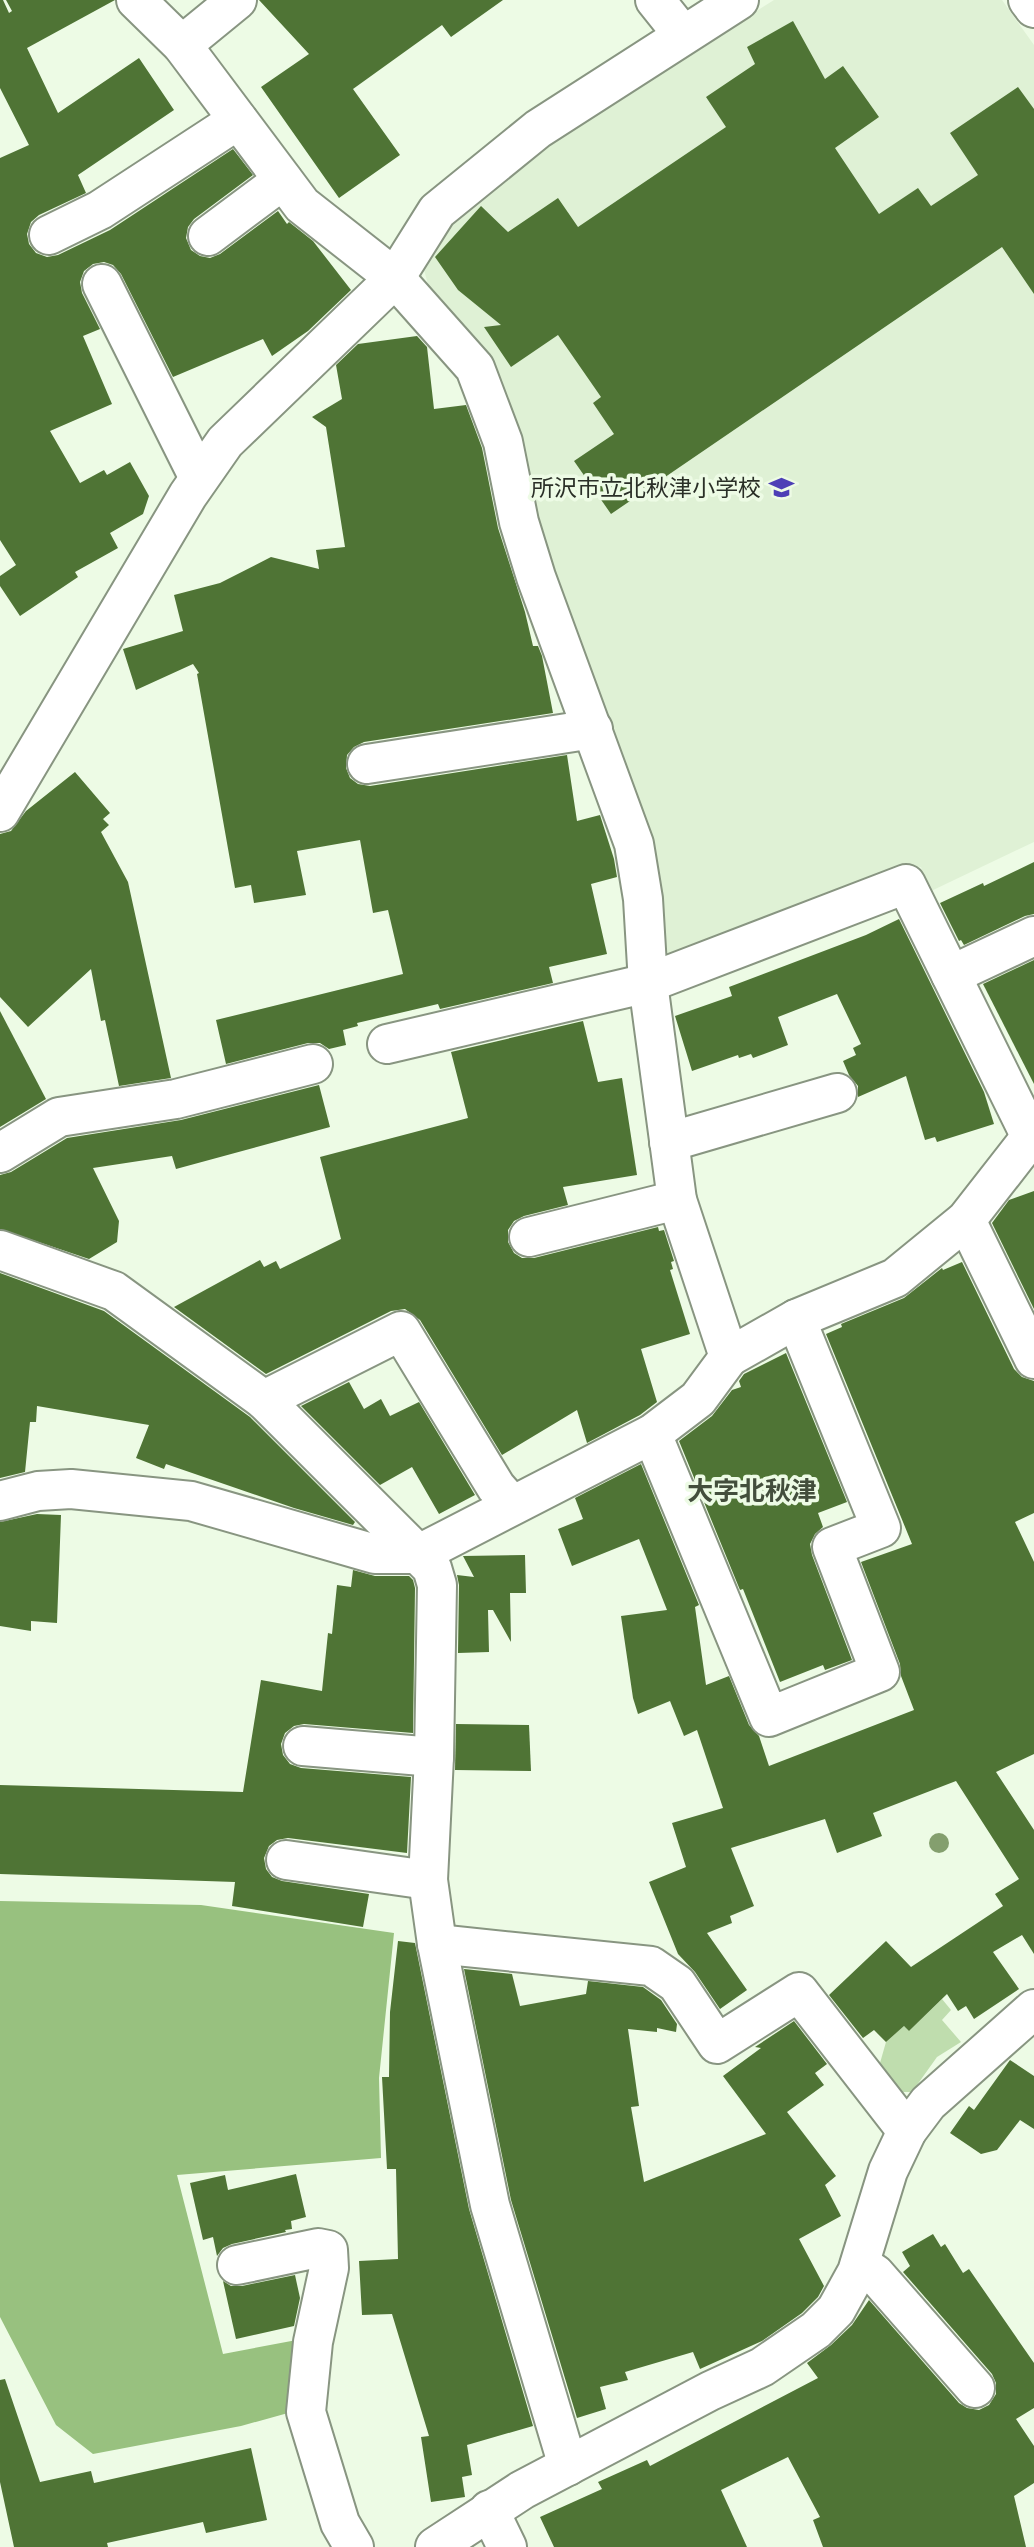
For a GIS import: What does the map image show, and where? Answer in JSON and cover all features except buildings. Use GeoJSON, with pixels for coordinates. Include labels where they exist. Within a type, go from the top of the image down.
{"type":"FeatureCollection","features":[{"type":"Feature","properties":{"kind":"street"},"geometry":{"type":"LineString","coordinates":[[135,0],[181,45],[302,205],[395,278],[475,368],[503,442],[519,522],[536,577],[634,844],[643,899],[648,984],[677,1200],[729,1357]]}},
{"type":"Feature","properties":{"kind":"street"},"geometry":{"type":"LineString","coordinates":[[181,45],[236,0]]}},
{"type":"Feature","properties":{"kind":"street"},"geometry":{"type":"LineString","coordinates":[[655,0],[683,35]]}},
{"type":"Feature","properties":{"kind":"street"},"geometry":{"type":"LineString","coordinates":[[0,811],[199,478],[225,442],[395,278],[436,211],[538,130],[739,0]]}},
{"type":"Feature","properties":{"kind":"street"},"geometry":{"type":"LineString","coordinates":[[1028,0],[1034,8]]}},
{"type":"Feature","properties":{"kind":"street"},"geometry":{"type":"LineString","coordinates":[[49,235],[100,210],[238,120]]}},
{"type":"Feature","properties":{"kind":"street"},"geometry":{"type":"LineString","coordinates":[[208,236],[283,180]]}},
{"type":"Feature","properties":{"kind":"street"},"geometry":{"type":"LineString","coordinates":[[102,284],[199,478]]}},
{"type":"Feature","properties":{"kind":"street"},"geometry":{"type":"LineString","coordinates":[[368,764],[593,729]]}},
{"type":"Feature","properties":{"kind":"street"},"geometry":{"type":"LineString","coordinates":[[0,1501],[38,1491],[71,1489],[191,1501],[375,1554],[419,1554],[511,1504],[652,1434],[698,1399],[729,1357],[796,1319],[895,1278],[966,1220],[1032,1134],[906,884],[648,984],[387,1044]]}},
{"type":"Feature","properties":{"kind":"street"},"geometry":{"type":"LineString","coordinates":[[951,975],[1034,936]]}},
{"type":"Feature","properties":{"kind":"street"},"geometry":{"type":"LineString","coordinates":[[0,1153],[60,1118],[176,1099],[313,1064]]}},
{"type":"Feature","properties":{"kind":"street"},"geometry":{"type":"LineString","coordinates":[[669,1142],[837,1093]]}},
{"type":"Feature","properties":{"kind":"street"},"geometry":{"type":"LineString","coordinates":[[529,1237],[677,1200]]}},
{"type":"Feature","properties":{"kind":"street"},"geometry":{"type":"LineString","coordinates":[[966,1220],[1034,1359]]}},
{"type":"Feature","properties":{"kind":"street"},"geometry":{"type":"LineString","coordinates":[[0,1251],[114,1291],[264,1400],[432,1568],[436,1585],[434,1757],[428,1881],[437,1944],[490,2205],[568,2466]]}},
{"type":"Feature","properties":{"kind":"street"},"geometry":{"type":"LineString","coordinates":[[652,1434],[769,1717],[880,1672],[832,1547],[881,1528],[796,1319]]}},
{"type":"Feature","properties":{"kind":"street"},"geometry":{"type":"LineString","coordinates":[[264,1400],[401,1331],[496,1487],[511,1504]]}},
{"type":"Feature","properties":{"kind":"street"},"geometry":{"type":"LineString","coordinates":[[303,1746],[434,1757]]}},
{"type":"Feature","properties":{"kind":"street"},"geometry":{"type":"LineString","coordinates":[[286,1860],[428,1881]]}},
{"type":"Feature","properties":{"kind":"street"},"geometry":{"type":"LineString","coordinates":[[437,1944],[651,1966],[677,1984],[717,2044],[799,1992],[907,2132]]}},
{"type":"Feature","properties":{"kind":"street"},"geometry":{"type":"LineString","coordinates":[[435,2547],[489,2510],[568,2466],[709,2391],[762,2367],[816,2330],[836,2310],[860,2264],[888,2171],[907,2132],[928,2103],[1034,2009]]}},
{"type":"Feature","properties":{"kind":"street"},"geometry":{"type":"LineString","coordinates":[[237,2265],[317,2248],[328,2250],[329,2268],[313,2342],[306,2412],[340,2523],[354,2547]]}},
{"type":"Feature","properties":{"kind":"street"},"geometry":{"type":"LineString","coordinates":[[860,2264],[875,2274],[975,2388]]}},
{"type":"Feature","properties":{"kind":"street"},"geometry":{"type":"LineString","coordinates":[[489,2510],[507,2547]]}},
{"type":"Feature","properties":{"kind":"shaded area","name":"所沢市立北秋津小学校"},"geometry":{"type":"Polygon","coordinates":[[[774,0],[1002,0],[1034,45],[1034,842],[929,892],[921,867],[668,967],[656,961],[659,909],[430,292],[423,266],[440,228],[541,148],[774,0]]]}},
{"type":"Feature","properties":{"kind":"green space"},"geometry":{"type":"Polygon","coordinates":[[[0,1901],[201,1905],[394,1933],[379,2078],[381,2158],[177,2175],[223,2354],[302,2339],[288,2413],[241,2426],[93,2454],[56,2425],[0,2317],[0,1901]]]}},
{"type":"Feature","properties":{"kind":"green space"},"geometry":{"type":"Polygon","coordinates":[[[942,1999],[951,2010],[942,2020],[961,2042],[937,2057],[912,2092],[895,2092],[878,2070],[886,2042],[904,2026],[909,2031],[942,1999]]]}},
{"type":"Feature","properties":{"kind":"place","name":"所沢市立北秋津小学校"},"geometry":{"type":"Point","coordinates":[781,487]}},
{"type":"Feature","properties":{"kind":"district","name":"大字北秋津"},"geometry":{"type":"Point","coordinates":[752,1489]}}]}
